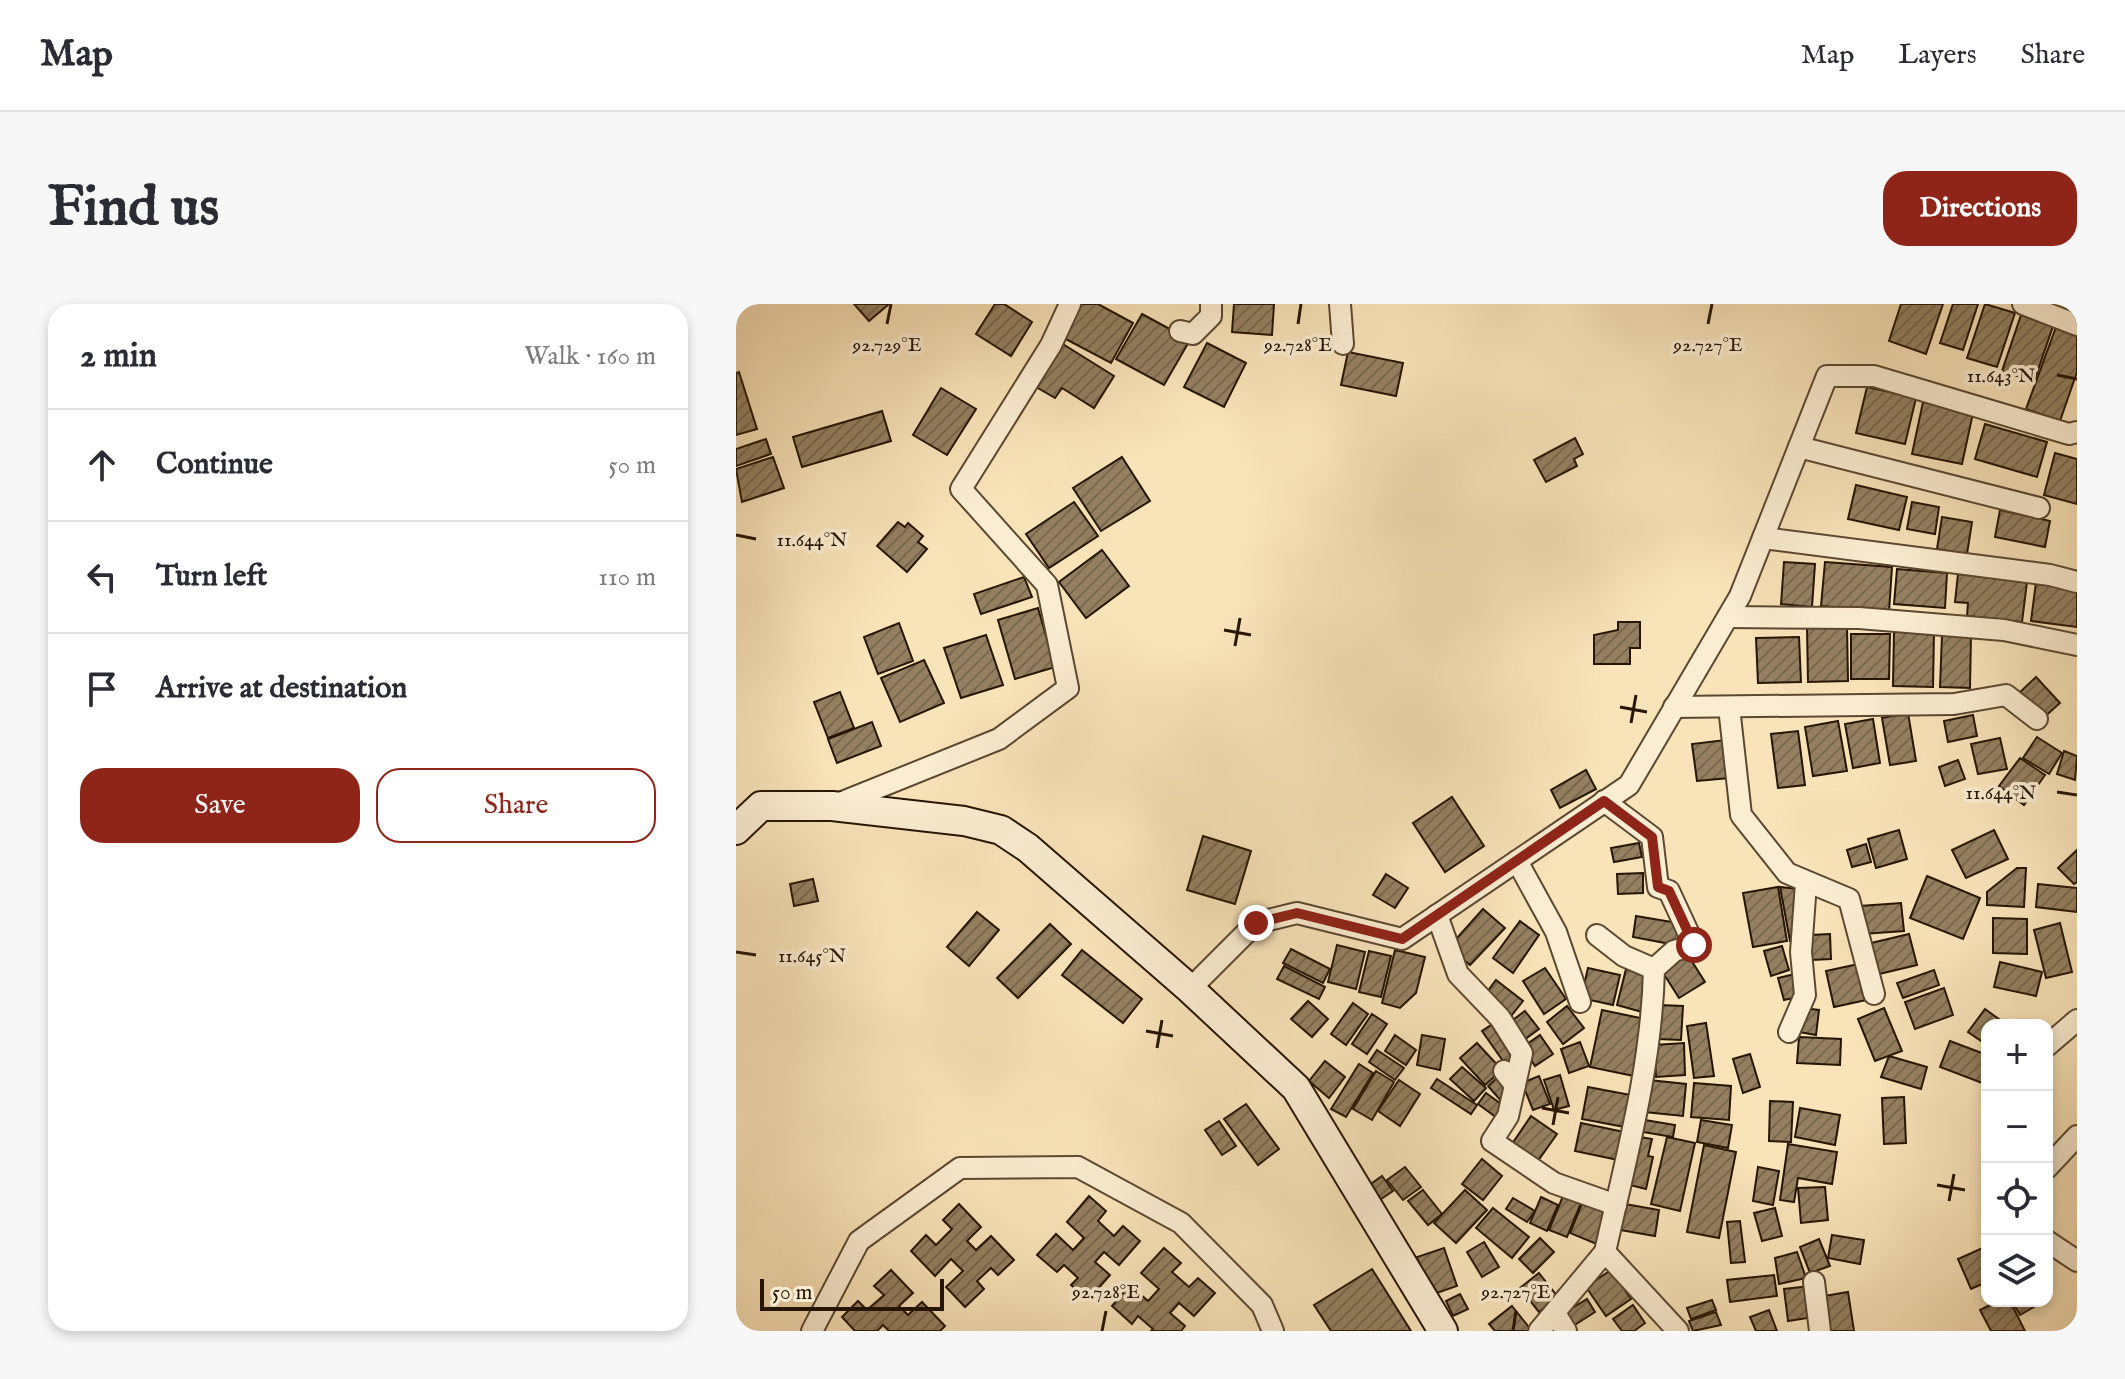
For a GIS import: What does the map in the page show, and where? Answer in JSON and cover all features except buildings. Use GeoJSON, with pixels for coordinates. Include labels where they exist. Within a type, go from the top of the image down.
{"type":"FeatureCollection","features":[{"type":"Feature","properties":{"kind":"street"},"geometry":{"type":"LineString","coordinates":[[832,806],[999,739],[1068,688],[1047,585],[961,489],[1051,345],[1070,304]]}},
{"type":"Feature","properties":{"kind":"street"},"geometry":{"type":"LineString","coordinates":[[1180,331],[1193,334],[1211,316],[1211,304]]}},
{"type":"Feature","properties":{"kind":"street"},"geometry":{"type":"LineString","coordinates":[[1340,304],[1343,344]]}},
{"type":"Feature","properties":{"kind":"street"},"geometry":{"type":"LineString","coordinates":[[2023,304],[2077,325]]}},
{"type":"Feature","properties":{"kind":"street"},"geometry":{"type":"LineString","coordinates":[[1190,989],[1256,923],[1297,913],[1402,939],[1629,785],[1728,617],[1827,376],[1874,376],[2069,434],[2077,432]]}},
{"type":"Feature","properties":{"kind":"street"},"geometry":{"type":"LineString","coordinates":[[1799,447],[2039,508]]}},
{"type":"Feature","properties":{"kind":"street"},"geometry":{"type":"LineString","coordinates":[[1763,538],[2050,575],[2077,582]]}},
{"type":"Feature","properties":{"kind":"street"},"geometry":{"type":"LineString","coordinates":[[1728,617],[1859,618],[2004,630],[2077,645]]}},
{"type":"Feature","properties":{"kind":"street"},"geometry":{"type":"LineString","coordinates":[[1674,707],[1954,704],[2006,695],[2037,719]]}},
{"type":"Feature","properties":{"kind":"street"},"geometry":{"type":"LineString","coordinates":[[1729,707],[1741,815],[1787,873],[1849,899],[1874,994]]}},
{"type":"Feature","properties":{"kind":"street"},"geometry":{"type":"LineString","coordinates":[[1539,1331],[1605,1252],[1632,1142],[1653,1017],[1654,969],[1674,951],[1694,945],[1669,891],[1658,887],[1652,837],[1604,801]]}},
{"type":"Feature","properties":{"kind":"street"},"geometry":{"type":"LineString","coordinates":[[736,830],[761,806],[832,806],[964,821],[1001,830],[1028,848],[1190,989],[1296,1088],[1443,1331]]}},
{"type":"Feature","properties":{"kind":"street"},"geometry":{"type":"LineString","coordinates":[[1517,861],[1556,932],[1580,1002]]}},
{"type":"Feature","properties":{"kind":"street"},"geometry":{"type":"LineString","coordinates":[[1789,1032],[1805,995],[1801,952],[1806,883]]}},
{"type":"Feature","properties":{"kind":"street"},"geometry":{"type":"LineString","coordinates":[[1437,915],[1458,974],[1500,1018],[1522,1053],[1509,1078],[1508,1116],[1492,1141],[1554,1183],[1616,1205]]}},
{"type":"Feature","properties":{"kind":"street"},"geometry":{"type":"LineString","coordinates":[[1597,935],[1624,956],[1654,969]]}},
{"type":"Feature","properties":{"kind":"street"},"geometry":{"type":"LineString","coordinates":[[2053,1041],[2077,1020]]}},
{"type":"Feature","properties":{"kind":"street"},"geometry":{"type":"LineString","coordinates":[[2052,1163],[2077,1136]]}},
{"type":"Feature","properties":{"kind":"street"},"geometry":{"type":"LineString","coordinates":[[812,1331],[859,1241],[960,1168],[1063,1167],[1078,1167],[1181,1223],[1262,1305],[1273,1331]]}},
{"type":"Feature","properties":{"kind":"street"},"geometry":{"type":"LineString","coordinates":[[2053,1245],[2077,1261]]}},
{"type":"Feature","properties":{"kind":"street"},"geometry":{"type":"LineString","coordinates":[[1605,1252],[1678,1331]]}},
{"type":"Feature","properties":{"kind":"street"},"geometry":{"type":"LineString","coordinates":[[1814,1282],[1820,1331]]}},
{"type":"Feature","properties":{"kind":"street"},"geometry":{"type":"LineString","coordinates":[[1555,1313],[1566,1331]]}},
{"type":"Feature","properties":{"kind":"route"},"geometry":{"type":"LineString","coordinates":[[1256,923],[1297,913],[1402,939],[1604,801],[1652,837],[1658,887],[1669,891],[1688,925],[1694,945]]}}]}
